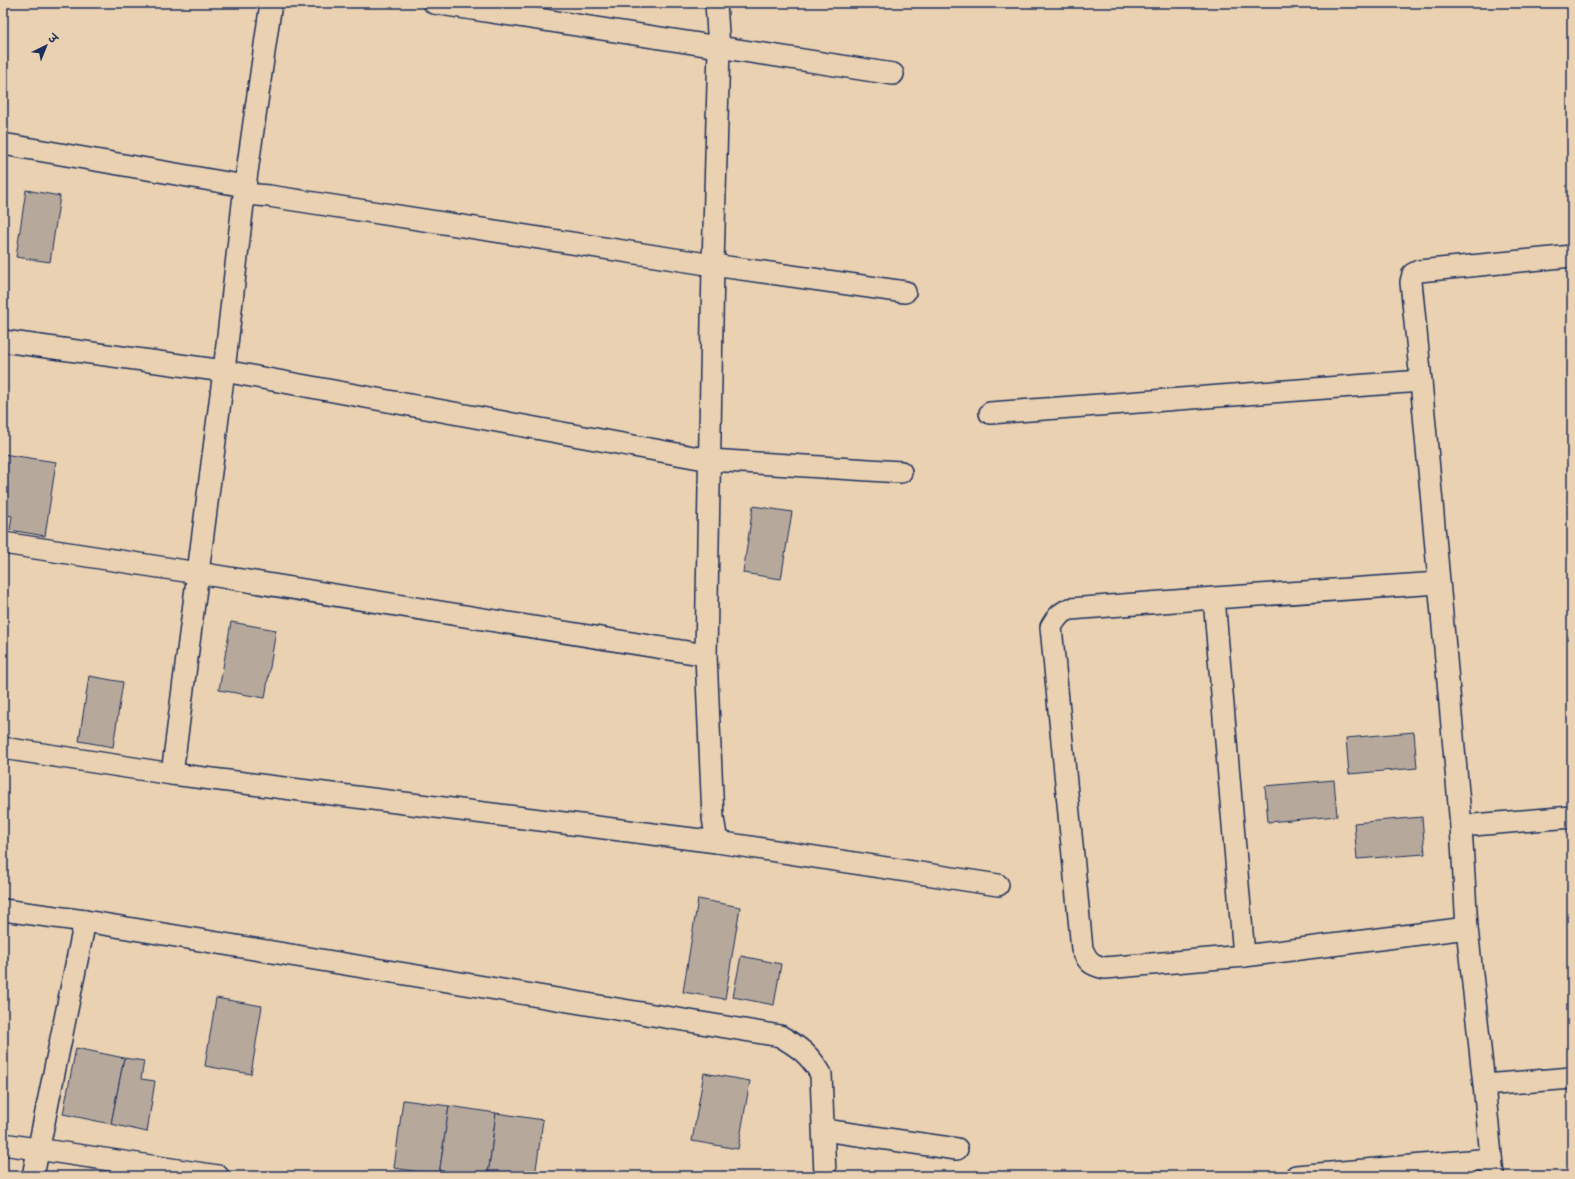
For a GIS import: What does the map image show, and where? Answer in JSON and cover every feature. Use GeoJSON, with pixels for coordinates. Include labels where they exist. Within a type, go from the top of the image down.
{"type":"FeatureCollection","features":[{"type":"Feature","properties":{"kind":"street"},"geometry":{"type":"LineString","coordinates":[[172,774],[224,371],[245,190],[271,3]]}},
{"type":"Feature","properties":{"kind":"street"},"geometry":{"type":"LineString","coordinates":[[434,3],[893,74]]}},
{"type":"Feature","properties":{"kind":"street"},"geometry":{"type":"LineString","coordinates":[[716,3],[719,48],[713,265],[706,655],[714,818],[717,842]]}},
{"type":"Feature","properties":{"kind":"street"},"geometry":{"type":"LineString","coordinates":[[3,144],[245,190],[269,196],[713,265],[905,292]]}},
{"type":"Feature","properties":{"kind":"street"},"geometry":{"type":"LineString","coordinates":[[1296,1176],[1492,1167],[1467,928],[1460,826],[1439,583],[1421,381],[1410,282],[1413,274],[1419,271],[1572,256]]}},
{"type":"Feature","properties":{"kind":"street"},"geometry":{"type":"LineString","coordinates":[[3,341],[224,371],[710,460],[900,472]]}},
{"type":"Feature","properties":{"kind":"street"},"geometry":{"type":"LineString","coordinates":[[990,413],[1421,381]]}},
{"type":"Feature","properties":{"kind":"street"},"geometry":{"type":"LineString","coordinates":[[3,543],[706,655]]}},
{"type":"Feature","properties":{"kind":"street"},"geometry":{"type":"LineString","coordinates":[[1439,583],[1070,609],[1056,618],[1051,627],[1082,949],[1086,959],[1093,965],[1105,968],[1244,956],[1467,928]]}},
{"type":"Feature","properties":{"kind":"street"},"geometry":{"type":"LineString","coordinates":[[1214,598],[1244,956]]}},
{"type":"Feature","properties":{"kind":"street"},"geometry":{"type":"LineString","coordinates":[[3,748],[172,774],[717,842],[998,885]]}},
{"type":"Feature","properties":{"kind":"street"},"geometry":{"type":"LineString","coordinates":[[1460,826],[1572,817]]}},
{"type":"Feature","properties":{"kind":"street"},"geometry":{"type":"LineString","coordinates":[[3,910],[85,921],[780,1036],[800,1048],[814,1062],[821,1074],[825,1176]]}},
{"type":"Feature","properties":{"kind":"street"},"geometry":{"type":"LineString","coordinates":[[34,1176],[85,921]]}},
{"type":"Feature","properties":{"kind":"street"},"geometry":{"type":"LineString","coordinates":[[1484,1084],[1572,1078]]}},
{"type":"Feature","properties":{"kind":"street"},"geometry":{"type":"LineString","coordinates":[[824,1130],[957,1149]]}},
{"type":"Feature","properties":{"kind":"street"},"geometry":{"type":"LineString","coordinates":[[3,1144],[218,1176]]}},
{"type":"Feature","properties":{"kind":"building"},"geometry":{"type":"Polygon","coordinates":[[[26,190],[60,196],[50,262],[16,257],[26,190]]]}},
{"type":"Feature","properties":{"kind":"building"},"geometry":{"type":"Polygon","coordinates":[[[3,454],[56,462],[45,536],[10,530],[12,516],[3,514],[3,454]]]}},
{"type":"Feature","properties":{"kind":"building"},"geometry":{"type":"Polygon","coordinates":[[[753,506],[792,512],[781,579],[743,573],[753,506]]]}},
{"type":"Feature","properties":{"kind":"building"},"geometry":{"type":"Polygon","coordinates":[[[231,622],[276,630],[265,698],[219,690],[231,622]]]}},
{"type":"Feature","properties":{"kind":"building"},"geometry":{"type":"Polygon","coordinates":[[[89,676],[123,682],[113,747],[79,741],[89,676]]]}},
{"type":"Feature","properties":{"kind":"building"},"geometry":{"type":"Polygon","coordinates":[[[1414,732],[1417,768],[1349,774],[1346,738],[1414,732]]]}},
{"type":"Feature","properties":{"kind":"building"},"geometry":{"type":"Polygon","coordinates":[[[1334,780],[1337,816],[1268,822],[1265,786],[1334,780]]]}},
{"type":"Feature","properties":{"kind":"building"},"geometry":{"type":"Polygon","coordinates":[[[1422,817],[1425,854],[1357,859],[1354,823],[1422,817]]]}},
{"type":"Feature","properties":{"kind":"building"},"geometry":{"type":"Polygon","coordinates":[[[698,899],[740,907],[725,999],[683,992],[698,899]]]}},
{"type":"Feature","properties":{"kind":"building"},"geometry":{"type":"Polygon","coordinates":[[[741,956],[781,964],[774,1005],[733,997],[741,956]]]}},
{"type":"Feature","properties":{"kind":"building"},"geometry":{"type":"Polygon","coordinates":[[[216,998],[262,1006],[251,1074],[205,1066],[216,998]]]}},
{"type":"Feature","properties":{"kind":"building"},"geometry":{"type":"Polygon","coordinates":[[[76,1048],[124,1058],[111,1124],[63,1114],[76,1048]]]}},
{"type":"Feature","properties":{"kind":"building"},"geometry":{"type":"Polygon","coordinates":[[[124,1058],[144,1061],[141,1079],[155,1081],[147,1132],[111,1124],[124,1058]]]}},
{"type":"Feature","properties":{"kind":"building"},"geometry":{"type":"Polygon","coordinates":[[[704,1073],[750,1081],[738,1149],[692,1141],[704,1073]]]}},
{"type":"Feature","properties":{"kind":"building"},"geometry":{"type":"Polygon","coordinates":[[[403,1100],[449,1106],[439,1175],[394,1168],[403,1100]]]}},
{"type":"Feature","properties":{"kind":"building"},"geometry":{"type":"Polygon","coordinates":[[[449,1106],[496,1113],[488,1176],[439,1175],[449,1106]]]}},
{"type":"Feature","properties":{"kind":"building"},"geometry":{"type":"Polygon","coordinates":[[[496,1113],[543,1120],[535,1176],[488,1176],[496,1113]]]}}]}
